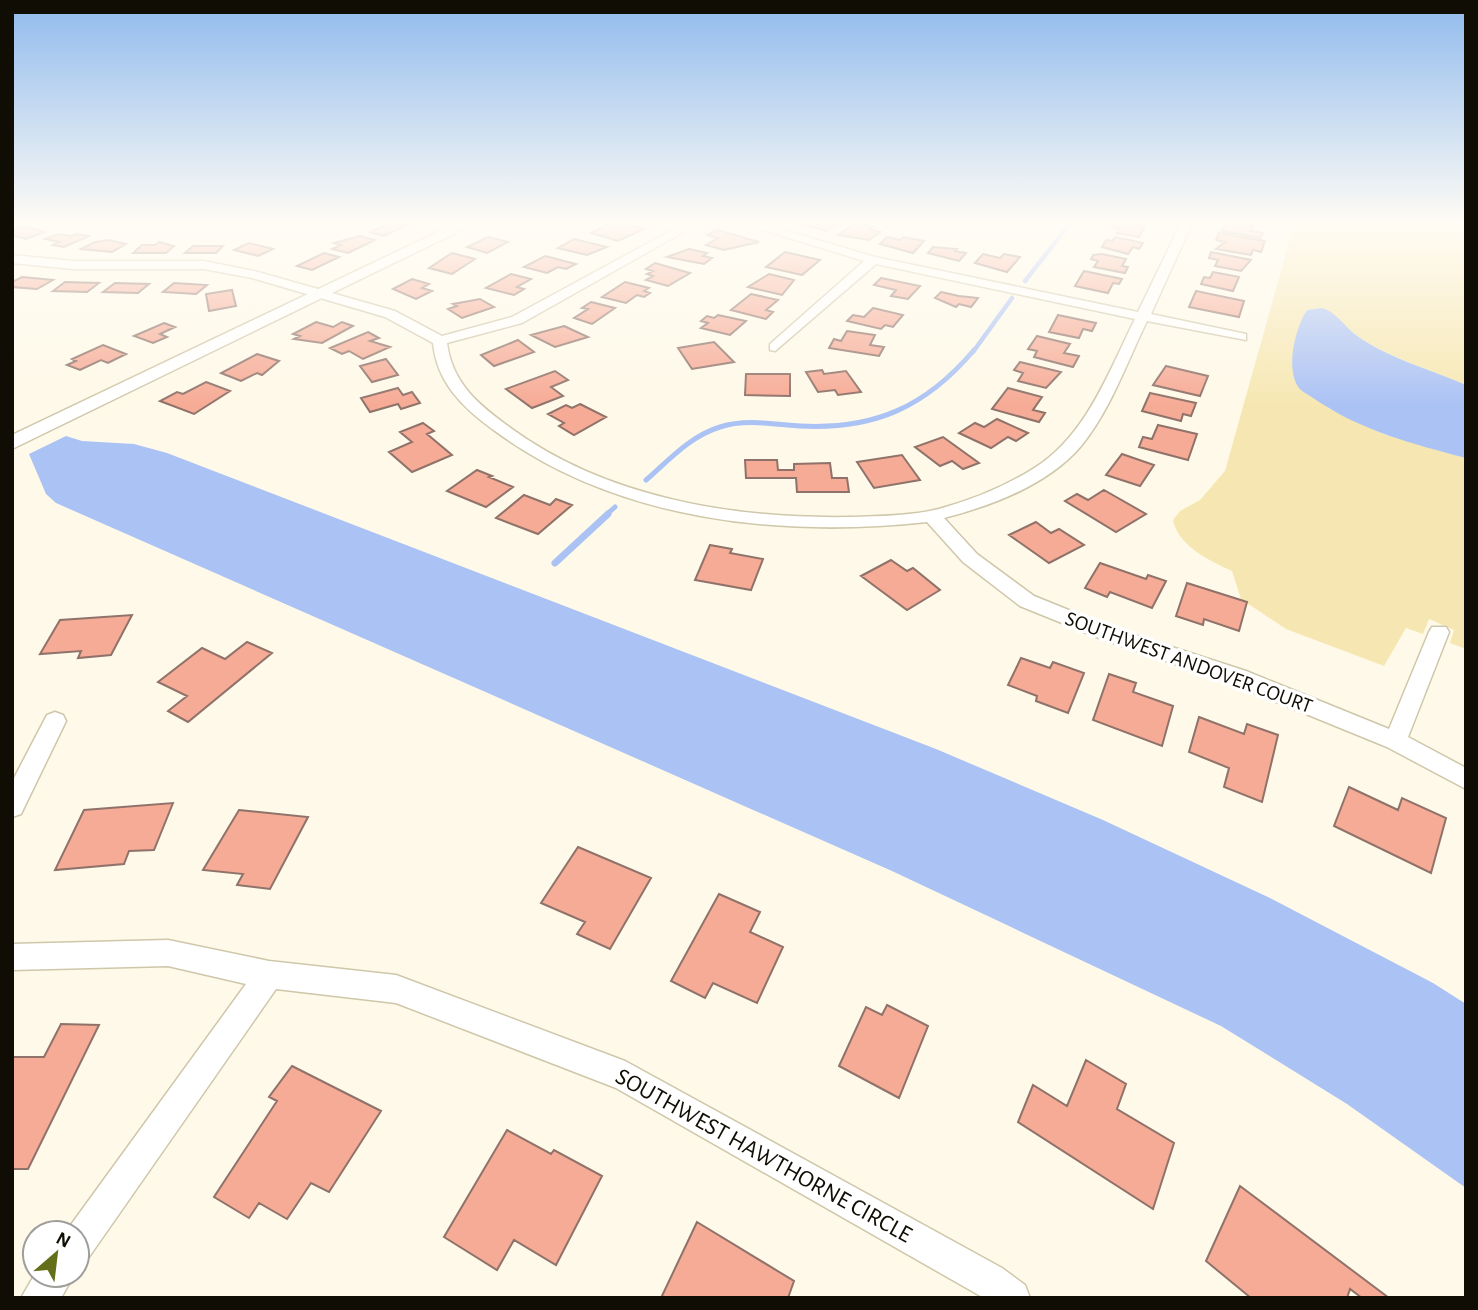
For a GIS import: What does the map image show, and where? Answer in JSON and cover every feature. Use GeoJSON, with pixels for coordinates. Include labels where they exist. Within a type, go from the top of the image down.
{"type":"FeatureCollection","features":[{"type":"Feature","properties":{"kind":"street"},"geometry":{"type":"LineString","coordinates":[[271,282],[390,314],[440,341],[517,320],[586,282]]}},
{"type":"Feature","properties":{"kind":"street"},"geometry":{"type":"LineString","coordinates":[[12,443],[342,282]]}},
{"type":"Feature","properties":{"kind":"street"},"geometry":{"type":"LineString","coordinates":[[775,347],[848,282]]}},
{"type":"Feature","properties":{"kind":"street"},"geometry":{"type":"LineString","coordinates":[[978,282],[1241,337]]}},
{"type":"Feature","properties":{"kind":"street"},"geometry":{"type":"LineString","coordinates":[[440,341],[442,365],[449,381],[509,437],[561,466],[642,496],[748,519],[840,523],[932,516],[1023,481],[1074,444],[1087,428],[1159,282]]}},
{"type":"Feature","properties":{"kind":"street","name":"SOUTHWEST ANDOVER COURT"},"geometry":{"type":"LineString","coordinates":[[932,516],[970,558],[1027,601],[1106,633],[1238,677],[1395,741],[1466,779]]}},
{"type":"Feature","properties":{"kind":"street"},"geometry":{"type":"LineString","coordinates":[[1395,741],[1439,632]]}},
{"type":"Feature","properties":{"kind":"street"},"geometry":{"type":"LineString","coordinates":[[12,807],[55,721]]}},
{"type":"Feature","properties":{"kind":"street","name":"SOUTHWEST HAWTHORNE CIRCLE"},"geometry":{"type":"LineString","coordinates":[[12,957],[167,953],[269,975],[396,989],[625,1076],[990,1280],[1013,1298]]}},
{"type":"Feature","properties":{"kind":"street"},"geometry":{"type":"LineString","coordinates":[[91,1225],[269,975]]}},
{"type":"Feature","properties":{"kind":"shaded area"},"geometry":{"type":"Polygon","coordinates":[[[1278,282],[1466,282],[1466,385],[1368,343],[1334,315],[1322,310],[1306,310],[1293,354],[1328,408],[1383,434],[1466,458],[1466,649],[1450,643],[1454,630],[1429,619],[1423,634],[1406,628],[1384,666],[1286,629],[1241,599],[1232,571],[1196,552],[1181,538],[1173,520],[1180,511],[1200,500],[1225,471],[1278,282]]]}},
{"type":"Feature","properties":{"kind":"water"},"geometry":{"type":"Polygon","coordinates":[[[1322,308],[1335,315],[1356,335],[1381,350],[1466,385],[1466,458],[1407,442],[1370,428],[1333,411],[1300,390],[1293,370],[1293,349],[1307,310],[1322,308]]]}},
{"type":"Feature","properties":{"kind":"water"},"geometry":{"type":"Polygon","coordinates":[[[66,436],[82,441],[134,444],[167,453],[936,749],[1103,820],[1270,898],[1433,983],[1466,1004],[1466,1188],[1347,1104],[1221,1026],[892,871],[56,503],[46,494],[29,454],[66,436]]]}},
{"type":"Feature","properties":{"kind":"building"},"geometry":{"type":"Polygon","coordinates":[[[12,282],[49,282],[37,289],[12,287],[12,282]]]}},
{"type":"Feature","properties":{"kind":"building"},"geometry":{"type":"Polygon","coordinates":[[[65,282],[99,283],[87,292],[53,291],[65,282]]]}},
{"type":"Feature","properties":{"kind":"building"},"geometry":{"type":"Polygon","coordinates":[[[406,282],[423,282],[429,284],[422,288],[432,291],[416,299],[393,289],[406,282]]]}},
{"type":"Feature","properties":{"kind":"building"},"geometry":{"type":"Polygon","coordinates":[[[496,282],[526,282],[517,287],[524,289],[514,295],[486,288],[496,282]]]}},
{"type":"Feature","properties":{"kind":"building"},"geometry":{"type":"Polygon","coordinates":[[[625,282],[649,288],[644,291],[650,293],[644,297],[637,295],[626,303],[602,297],[625,282]]]}},
{"type":"Feature","properties":{"kind":"building"},"geometry":{"type":"Polygon","coordinates":[[[654,282],[675,282],[668,286],[654,282]]]}},
{"type":"Feature","properties":{"kind":"building"},"geometry":{"type":"Polygon","coordinates":[[[756,282],[792,282],[782,295],[748,287],[756,282]]]}},
{"type":"Feature","properties":{"kind":"building"},"geometry":{"type":"Polygon","coordinates":[[[877,282],[901,282],[920,286],[908,299],[891,296],[896,290],[874,285],[877,282]]]}},
{"type":"Feature","properties":{"kind":"building"},"geometry":{"type":"Polygon","coordinates":[[[1077,282],[1120,282],[1113,283],[1108,293],[1075,286],[1077,282]]]}},
{"type":"Feature","properties":{"kind":"building"},"geometry":{"type":"Polygon","coordinates":[[[1202,282],[1237,282],[1233,291],[1202,282]]]}},
{"type":"Feature","properties":{"kind":"building"},"geometry":{"type":"Polygon","coordinates":[[[115,283],[149,284],[138,293],[103,292],[115,283]]]}},
{"type":"Feature","properties":{"kind":"building"},"geometry":{"type":"Polygon","coordinates":[[[174,283],[207,285],[196,294],[163,292],[174,283]]]}},
{"type":"Feature","properties":{"kind":"building"},"geometry":{"type":"Polygon","coordinates":[[[232,290],[236,306],[209,311],[206,294],[232,290]]]}},
{"type":"Feature","properties":{"kind":"building"},"geometry":{"type":"Polygon","coordinates":[[[1196,291],[1244,301],[1239,317],[1189,307],[1196,291]]]}},
{"type":"Feature","properties":{"kind":"building"},"geometry":{"type":"Polygon","coordinates":[[[941,292],[978,298],[971,307],[959,304],[956,307],[935,298],[941,292]]]}},
{"type":"Feature","properties":{"kind":"building"},"geometry":{"type":"Polygon","coordinates":[[[751,294],[778,300],[766,310],[773,312],[766,319],[731,310],[751,294]]]}},
{"type":"Feature","properties":{"kind":"building"},"geometry":{"type":"Polygon","coordinates":[[[480,299],[494,307],[462,318],[448,309],[457,306],[453,304],[480,299]]]}},
{"type":"Feature","properties":{"kind":"building"},"geometry":{"type":"Polygon","coordinates":[[[591,302],[615,308],[592,324],[574,318],[588,309],[582,308],[591,302]]]}},
{"type":"Feature","properties":{"kind":"building"},"geometry":{"type":"Polygon","coordinates":[[[873,308],[903,315],[893,327],[885,325],[881,329],[847,321],[853,315],[864,317],[873,308]]]}},
{"type":"Feature","properties":{"kind":"building"},"geometry":{"type":"Polygon","coordinates":[[[718,315],[746,321],[730,335],[701,328],[708,323],[701,321],[707,316],[714,318],[718,315]]]}},
{"type":"Feature","properties":{"kind":"building"},"geometry":{"type":"Polygon","coordinates":[[[1058,315],[1096,323],[1092,331],[1083,329],[1079,338],[1049,332],[1058,315]]]}},
{"type":"Feature","properties":{"kind":"building"},"geometry":{"type":"Polygon","coordinates":[[[316,322],[333,327],[342,322],[353,326],[322,343],[294,339],[300,336],[293,334],[316,322]]]}},
{"type":"Feature","properties":{"kind":"building"},"geometry":{"type":"Polygon","coordinates":[[[164,323],[175,327],[160,334],[167,337],[153,343],[134,336],[164,323]]]}},
{"type":"Feature","properties":{"kind":"building"},"geometry":{"type":"Polygon","coordinates":[[[564,326],[588,337],[555,347],[531,335],[564,326]]]}},
{"type":"Feature","properties":{"kind":"building"},"geometry":{"type":"Polygon","coordinates":[[[847,331],[875,335],[870,345],[884,347],[879,356],[829,348],[834,339],[841,341],[847,331]]]}},
{"type":"Feature","properties":{"kind":"building"},"geometry":{"type":"Polygon","coordinates":[[[368,332],[379,338],[370,341],[390,347],[363,359],[349,351],[342,354],[330,348],[368,332]]]}},
{"type":"Feature","properties":{"kind":"building"},"geometry":{"type":"Polygon","coordinates":[[[1037,336],[1070,344],[1064,353],[1079,356],[1073,367],[1034,357],[1037,351],[1028,349],[1037,336]]]}},
{"type":"Feature","properties":{"kind":"building"},"geometry":{"type":"Polygon","coordinates":[[[518,340],[534,352],[494,366],[481,355],[518,340]]]}},
{"type":"Feature","properties":{"kind":"building"},"geometry":{"type":"Polygon","coordinates":[[[714,342],[734,362],[692,369],[678,348],[714,342]]]}},
{"type":"Feature","properties":{"kind":"building"},"geometry":{"type":"Polygon","coordinates":[[[103,345],[126,354],[108,363],[101,360],[80,370],[67,365],[76,361],[72,359],[103,345]]]}},
{"type":"Feature","properties":{"kind":"building"},"geometry":{"type":"Polygon","coordinates":[[[257,354],[279,361],[262,375],[257,373],[241,381],[221,373],[257,354]]]}},
{"type":"Feature","properties":{"kind":"building"},"geometry":{"type":"Polygon","coordinates":[[[386,359],[398,375],[372,382],[360,366],[386,359]]]}},
{"type":"Feature","properties":{"kind":"building"},"geometry":{"type":"Polygon","coordinates":[[[1020,362],[1061,372],[1046,388],[1018,381],[1023,373],[1014,370],[1020,362]]]}},
{"type":"Feature","properties":{"kind":"building"},"geometry":{"type":"Polygon","coordinates":[[[1166,366],[1208,376],[1200,396],[1153,385],[1166,366]]]}},
{"type":"Feature","properties":{"kind":"building"},"geometry":{"type":"Polygon","coordinates":[[[822,370],[824,374],[846,371],[861,392],[838,395],[835,390],[818,392],[806,372],[822,370]]]}},
{"type":"Feature","properties":{"kind":"building"},"geometry":{"type":"Polygon","coordinates":[[[555,371],[568,380],[551,387],[563,396],[532,408],[506,389],[555,371]]]}},
{"type":"Feature","properties":{"kind":"building"},"geometry":{"type":"Polygon","coordinates":[[[746,374],[790,374],[790,396],[745,395],[746,374]]]}},
{"type":"Feature","properties":{"kind":"building"},"geometry":{"type":"Polygon","coordinates":[[[206,382],[230,391],[194,414],[160,401],[177,392],[183,394],[206,382]]]}},
{"type":"Feature","properties":{"kind":"building"},"geometry":{"type":"Polygon","coordinates":[[[398,388],[403,395],[412,392],[420,403],[401,409],[398,404],[370,412],[361,398],[398,388]]]}},
{"type":"Feature","properties":{"kind":"building"},"geometry":{"type":"Polygon","coordinates":[[[1008,388],[1042,397],[1033,410],[1045,413],[1039,422],[992,409],[1008,388]]]}},
{"type":"Feature","properties":{"kind":"building"},"geometry":{"type":"Polygon","coordinates":[[[1150,393],[1196,403],[1191,416],[1183,414],[1181,421],[1142,411],[1150,393]]]}},
{"type":"Feature","properties":{"kind":"building"},"geometry":{"type":"Polygon","coordinates":[[[580,404],[606,417],[574,435],[559,426],[564,423],[548,414],[566,405],[572,408],[580,404]]]}},
{"type":"Feature","properties":{"kind":"building"},"geometry":{"type":"Polygon","coordinates":[[[997,419],[1028,433],[1016,441],[1008,437],[991,448],[959,433],[975,423],[984,427],[997,419]]]}},
{"type":"Feature","properties":{"kind":"building"},"geometry":{"type":"Polygon","coordinates":[[[423,423],[434,431],[427,434],[452,455],[412,472],[389,452],[412,442],[400,432],[423,423]]]}},
{"type":"Feature","properties":{"kind":"building"},"geometry":{"type":"Polygon","coordinates":[[[1158,425],[1197,434],[1188,460],[1139,447],[1143,437],[1152,439],[1158,425]]]}},
{"type":"Feature","properties":{"kind":"building"},"geometry":{"type":"Polygon","coordinates":[[[943,437],[979,463],[963,469],[952,461],[940,466],[915,447],[943,437]]]}},
{"type":"Feature","properties":{"kind":"building"},"geometry":{"type":"Polygon","coordinates":[[[1122,454],[1154,465],[1140,486],[1106,475],[1122,454]]]}},
{"type":"Feature","properties":{"kind":"building"},"geometry":{"type":"Polygon","coordinates":[[[902,455],[920,480],[874,488],[857,462],[902,455]]]}},
{"type":"Feature","properties":{"kind":"building"},"geometry":{"type":"Polygon","coordinates":[[[745,460],[777,460],[778,470],[794,470],[794,464],[830,463],[832,478],[847,478],[849,492],[797,492],[796,478],[746,478],[745,460]]]}},
{"type":"Feature","properties":{"kind":"building"},"geometry":{"type":"Polygon","coordinates":[[[477,470],[513,487],[486,507],[447,491],[477,470]]]}},
{"type":"Feature","properties":{"kind":"building"},"geometry":{"type":"Polygon","coordinates":[[[1104,490],[1146,514],[1116,532],[1065,501],[1077,494],[1088,500],[1104,490]]]}},
{"type":"Feature","properties":{"kind":"building"},"geometry":{"type":"Polygon","coordinates":[[[524,495],[550,505],[556,499],[572,505],[538,534],[496,518],[524,495]]]}},
{"type":"Feature","properties":{"kind":"building"},"geometry":{"type":"Polygon","coordinates":[[[1036,522],[1051,533],[1059,529],[1084,545],[1049,563],[1009,535],[1036,522]]]}},
{"type":"Feature","properties":{"kind":"building"},"geometry":{"type":"Polygon","coordinates":[[[710,545],[732,549],[730,553],[763,559],[751,590],[695,580],[710,545]]]}},
{"type":"Feature","properties":{"kind":"building"},"geometry":{"type":"Polygon","coordinates":[[[891,560],[907,571],[913,568],[940,590],[907,610],[861,576],[891,560]]]}},
{"type":"Feature","properties":{"kind":"building"},"geometry":{"type":"Polygon","coordinates":[[[1100,563],[1146,579],[1148,575],[1166,581],[1152,608],[1110,592],[1107,597],[1085,588],[1100,563]]]}},
{"type":"Feature","properties":{"kind":"building"},"geometry":{"type":"Polygon","coordinates":[[[1187,583],[1247,602],[1239,631],[1204,619],[1203,625],[1176,616],[1187,583]]]}},
{"type":"Feature","properties":{"kind":"building"},"geometry":{"type":"Polygon","coordinates":[[[132,615],[111,655],[78,658],[81,651],[40,654],[60,620],[132,615]]]}},
{"type":"Feature","properties":{"kind":"building"},"geometry":{"type":"Polygon","coordinates":[[[247,642],[272,653],[188,722],[168,711],[187,696],[158,682],[202,648],[225,659],[247,642]]]}},
{"type":"Feature","properties":{"kind":"building"},"geometry":{"type":"Polygon","coordinates":[[[1021,658],[1050,668],[1053,662],[1084,673],[1068,713],[1036,701],[1037,696],[1008,685],[1021,658]]]}},
{"type":"Feature","properties":{"kind":"building"},"geometry":{"type":"Polygon","coordinates":[[[1109,674],[1136,683],[1133,692],[1173,706],[1162,746],[1093,720],[1109,674]]]}},
{"type":"Feature","properties":{"kind":"building"},"geometry":{"type":"Polygon","coordinates":[[[1199,717],[1244,734],[1247,724],[1278,735],[1262,802],[1224,787],[1229,768],[1189,752],[1199,717]]]}},
{"type":"Feature","properties":{"kind":"building"},"geometry":{"type":"Polygon","coordinates":[[[1349,787],[1398,810],[1402,798],[1446,818],[1431,873],[1334,826],[1349,787]]]}},
{"type":"Feature","properties":{"kind":"building"},"geometry":{"type":"Polygon","coordinates":[[[173,803],[154,850],[129,851],[124,864],[55,870],[84,810],[173,803]]]}},
{"type":"Feature","properties":{"kind":"building"},"geometry":{"type":"Polygon","coordinates":[[[239,810],[308,817],[270,889],[237,885],[243,874],[203,870],[239,810]]]}},
{"type":"Feature","properties":{"kind":"building"},"geometry":{"type":"Polygon","coordinates":[[[578,847],[651,878],[610,949],[577,934],[585,922],[541,903],[578,847]]]}},
{"type":"Feature","properties":{"kind":"building"},"geometry":{"type":"Polygon","coordinates":[[[719,894],[760,912],[750,932],[783,947],[757,1003],[713,983],[705,998],[671,981],[719,894]]]}},
{"type":"Feature","properties":{"kind":"building"},"geometry":{"type":"Polygon","coordinates":[[[887,1005],[928,1026],[899,1098],[839,1066],[866,1007],[882,1015],[887,1005]]]}},
{"type":"Feature","properties":{"kind":"building"},"geometry":{"type":"Polygon","coordinates":[[[61,1024],[99,1025],[28,1169],[12,1169],[12,1057],[44,1057],[61,1024]]]}},
{"type":"Feature","properties":{"kind":"building"},"geometry":{"type":"Polygon","coordinates":[[[1086,1060],[1126,1084],[1117,1109],[1174,1143],[1153,1209],[1018,1122],[1033,1085],[1067,1106],[1086,1060]]]}},
{"type":"Feature","properties":{"kind":"building"},"geometry":{"type":"Polygon","coordinates":[[[292,1066],[381,1111],[329,1192],[311,1183],[287,1219],[259,1203],[249,1218],[214,1197],[277,1101],[269,1097],[292,1066]]]}},
{"type":"Feature","properties":{"kind":"building"},"geometry":{"type":"Polygon","coordinates":[[[507,1130],[551,1154],[554,1150],[602,1176],[556,1265],[514,1240],[497,1270],[444,1237],[507,1130]]]}},
{"type":"Feature","properties":{"kind":"building"},"geometry":{"type":"Polygon","coordinates":[[[1240,1186],[1389,1298],[1362,1298],[1350,1289],[1347,1298],[1251,1298],[1206,1261],[1240,1186]]]}},
{"type":"Feature","properties":{"kind":"building"},"geometry":{"type":"Polygon","coordinates":[[[697,1222],[794,1281],[788,1298],[661,1298],[697,1222]]]}},
{"type":"Feature","properties":{"kind":"waterway"},"geometry":{"type":"LineString","coordinates":[[973,352],[1012,298]]}},
{"type":"Feature","properties":{"kind":"waterway"},"geometry":{"type":"LineString","coordinates":[[646,480],[689,443],[720,427],[749,423],[800,426],[852,424],[897,411],[937,386],[974,350]]}},
{"type":"Feature","properties":{"kind":"waterway"},"geometry":{"type":"LineString","coordinates":[[606,515],[615,507]]}},
{"type":"Feature","properties":{"kind":"waterway"},"geometry":{"type":"LineString","coordinates":[[555,563],[608,514]]}}]}
